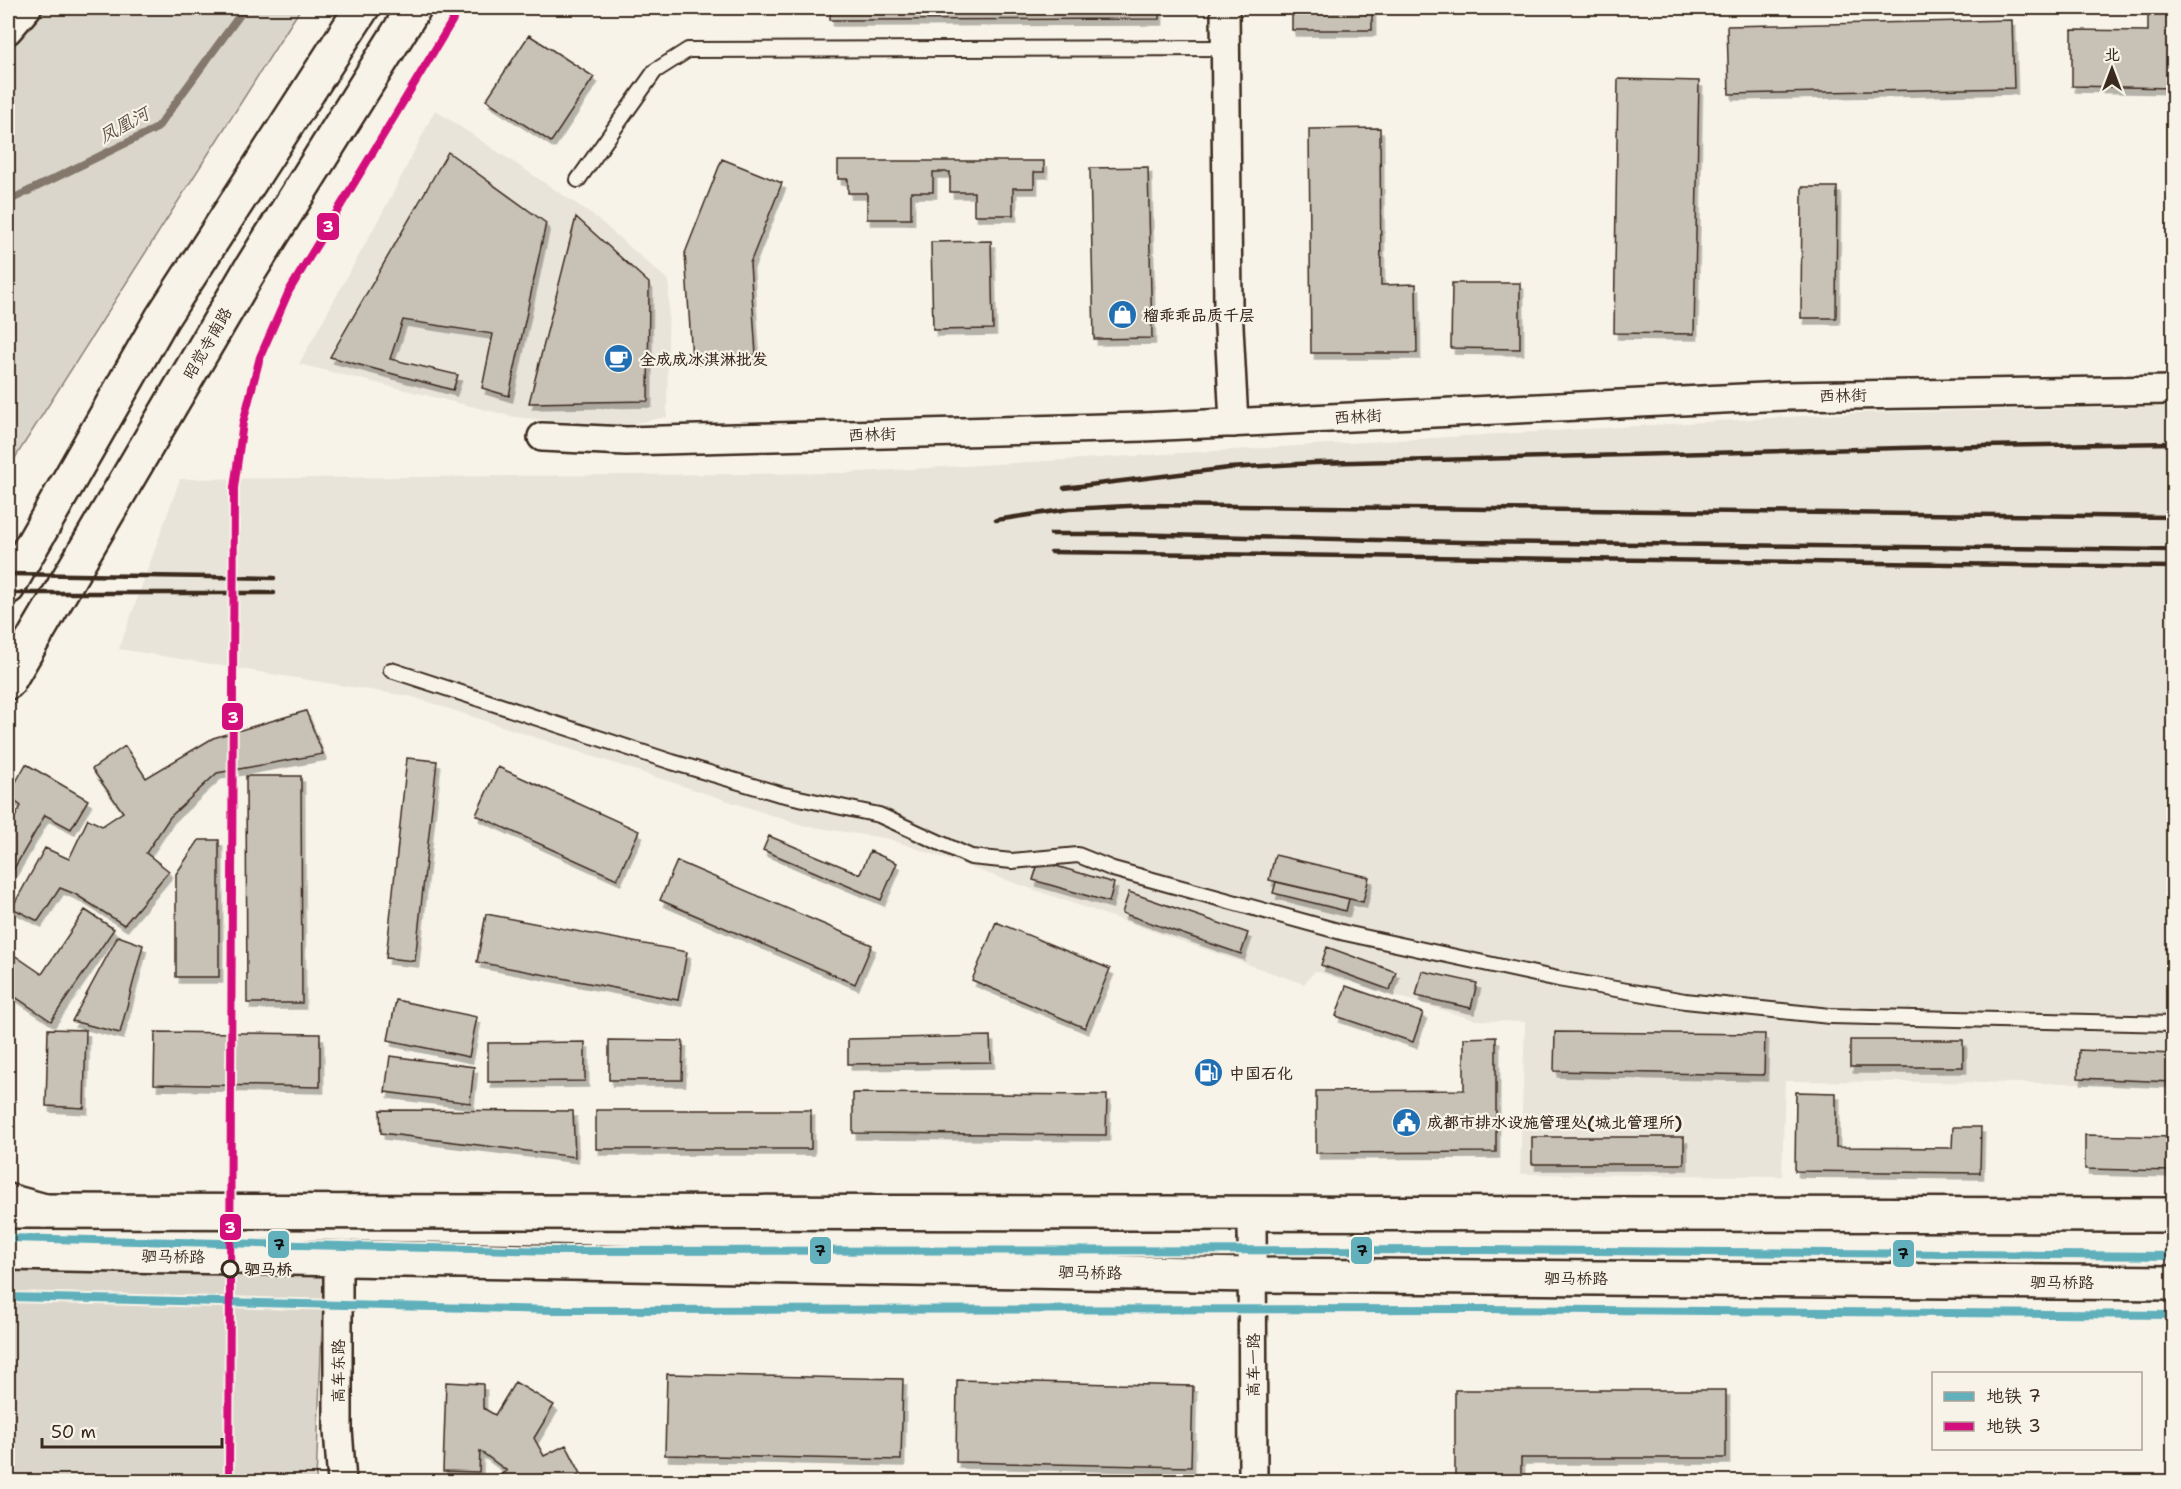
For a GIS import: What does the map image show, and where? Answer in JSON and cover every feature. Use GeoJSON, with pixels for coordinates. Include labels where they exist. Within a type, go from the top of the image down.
{"type":"FeatureCollection","features":[{"type":"Feature","properties":{"kind":"main road"},"geometry":{"type":"LineString","coordinates":[[8,587],[162,318],[362,8]]}},
{"type":"Feature","properties":{"kind":"main road","name":"昭觉寺南路"},"geometry":{"type":"LineString","coordinates":[[8,682],[247,275],[414,8]]}},
{"type":"Feature","properties":{"kind":"main road"},"geometry":{"type":"LineString","coordinates":[[8,1201],[45,1211]]}},
{"type":"Feature","properties":{"kind":"main road"},"geometry":{"type":"LineString","coordinates":[[8,1210],[2174,1215]]}},
{"type":"Feature","properties":{"kind":"main road","name":"驷马桥路"},"geometry":{"type":"LineString","coordinates":[[8,1253],[1252,1275],[2174,1283]]}},
{"type":"Feature","properties":{"kind":"street"},"geometry":{"type":"LineString","coordinates":[[8,30],[27,8]]}},
{"type":"Feature","properties":{"kind":"street"},"geometry":{"type":"LineString","coordinates":[[1225,8],[1228,307],[1234,423]]}},
{"type":"Feature","properties":{"kind":"street","name":"西林街"},"geometry":{"type":"LineString","coordinates":[[542,437],[626,441],[1143,427],[1784,396],[2174,390]]}},
{"type":"Feature","properties":{"kind":"street","name":"高车一路"},"geometry":{"type":"LineString","coordinates":[[1252,1212],[1253,1482]]}},
{"type":"Feature","properties":{"kind":"street","name":"高车东路"},"geometry":{"type":"LineString","coordinates":[[338,1259],[338,1430],[342,1482]]}},
{"type":"Feature","properties":{"kind":"lane"},"geometry":{"type":"LineString","coordinates":[[578,180],[655,70],[688,50],[1225,48]]}},
{"type":"Feature","properties":{"kind":"lane"},"geometry":{"type":"LineString","coordinates":[[391,670],[672,762],[780,794],[879,815],[971,856],[1012,861],[1078,855],[1113,869],[1345,933],[1558,979],[1685,1001],[1830,1016],[2174,1024]]}},
{"type":"Feature","properties":{"kind":"shaded area"},"geometry":{"type":"Polygon","coordinates":[[[49,8],[301,8],[8,469],[8,42],[49,8]]]}},
{"type":"Feature","properties":{"kind":"shaded area"},"geometry":{"type":"Polygon","coordinates":[[[435,110],[593,215],[669,281],[667,417],[615,427],[515,417],[299,364],[392,195],[435,110]]]}},
{"type":"Feature","properties":{"kind":"shaded area"},"geometry":{"type":"Polygon","coordinates":[[[2173,407],[2173,1084],[1785,1081],[1782,1176],[1520,1174],[1525,1022],[1475,1020],[1315,971],[1304,984],[889,839],[801,825],[413,697],[119,649],[180,479],[844,473],[1853,413],[2173,407]]]}},
{"type":"Feature","properties":{"kind":"shaded area"},"geometry":{"type":"Polygon","coordinates":[[[8,1269],[324,1275],[316,1481],[8,1482],[8,1269]]]}},
{"type":"Feature","properties":{"kind":"building"},"geometry":{"type":"Polygon","coordinates":[[[830,8],[1159,8],[1159,19],[830,20],[830,8]]]}},
{"type":"Feature","properties":{"kind":"building"},"geometry":{"type":"Polygon","coordinates":[[[1292,8],[1372,8],[1372,30],[1292,30],[1292,8]]]}},
{"type":"Feature","properties":{"kind":"building"},"geometry":{"type":"Polygon","coordinates":[[[2148,8],[2174,8],[2174,88],[2072,86],[2072,30],[2148,31],[2148,8]]]}},
{"type":"Feature","properties":{"kind":"building"},"geometry":{"type":"Polygon","coordinates":[[[2012,20],[2014,88],[1729,94],[1727,26],[2012,20]]]}},
{"type":"Feature","properties":{"kind":"building"},"geometry":{"type":"Polygon","coordinates":[[[529,35],[594,77],[551,142],[486,100],[529,35]]]}},
{"type":"Feature","properties":{"kind":"building"},"geometry":{"type":"Polygon","coordinates":[[[1618,79],[1699,81],[1694,334],[1614,333],[1618,79]]]}},
{"type":"Feature","properties":{"kind":"building"},"geometry":{"type":"Polygon","coordinates":[[[1380,128],[1381,285],[1416,284],[1417,353],[1311,353],[1309,129],[1380,128]]]}},
{"type":"Feature","properties":{"kind":"building"},"geometry":{"type":"Polygon","coordinates":[[[448,152],[546,223],[509,396],[482,388],[493,334],[403,320],[390,359],[458,375],[453,390],[330,357],[448,152]]]}},
{"type":"Feature","properties":{"kind":"building"},"geometry":{"type":"Polygon","coordinates":[[[722,159],[782,183],[750,263],[756,355],[692,359],[685,253],[722,159]]]}},
{"type":"Feature","properties":{"kind":"building"},"geometry":{"type":"Polygon","coordinates":[[[838,161],[1044,161],[1044,172],[1034,172],[1034,188],[1013,188],[1013,215],[974,215],[974,192],[950,192],[950,172],[933,172],[933,192],[911,192],[911,219],[867,219],[867,193],[848,193],[848,179],[838,179],[838,161]]]}},
{"type":"Feature","properties":{"kind":"building"},"geometry":{"type":"Polygon","coordinates":[[[1148,167],[1152,338],[1094,339],[1090,168],[1148,167]]]}},
{"type":"Feature","properties":{"kind":"building"},"geometry":{"type":"Polygon","coordinates":[[[1802,187],[1837,187],[1836,318],[1801,318],[1802,187]]]}},
{"type":"Feature","properties":{"kind":"building"},"geometry":{"type":"Polygon","coordinates":[[[576,217],[649,283],[648,401],[529,403],[576,217]]]}},
{"type":"Feature","properties":{"kind":"building"},"geometry":{"type":"Polygon","coordinates":[[[991,241],[993,329],[933,330],[931,242],[991,241]]]}},
{"type":"Feature","properties":{"kind":"building"},"geometry":{"type":"Polygon","coordinates":[[[1452,283],[1520,283],[1520,349],[1451,348],[1452,283]]]}},
{"type":"Feature","properties":{"kind":"building"},"geometry":{"type":"Polygon","coordinates":[[[306,711],[323,754],[217,773],[170,817],[146,853],[169,871],[124,925],[75,894],[60,888],[38,921],[12,908],[45,848],[69,859],[88,819],[102,826],[123,812],[92,769],[125,746],[146,778],[213,738],[306,711]]]}},
{"type":"Feature","properties":{"kind":"building"},"geometry":{"type":"Polygon","coordinates":[[[407,758],[437,761],[415,961],[386,958],[407,758]]]}},
{"type":"Feature","properties":{"kind":"building"},"geometry":{"type":"Polygon","coordinates":[[[26,764],[88,800],[71,829],[45,815],[8,879],[8,830],[21,806],[8,796],[26,764]]]}},
{"type":"Feature","properties":{"kind":"building"},"geometry":{"type":"Polygon","coordinates":[[[498,767],[639,831],[617,879],[476,815],[498,767]]]}},
{"type":"Feature","properties":{"kind":"building"},"geometry":{"type":"Polygon","coordinates":[[[246,776],[301,776],[302,1003],[247,1003],[246,776]]]}},
{"type":"Feature","properties":{"kind":"building"},"geometry":{"type":"Polygon","coordinates":[[[769,836],[860,874],[870,851],[897,863],[881,900],[763,850],[769,836]]]}},
{"type":"Feature","properties":{"kind":"building"},"geometry":{"type":"Polygon","coordinates":[[[199,840],[219,840],[219,977],[176,977],[176,874],[199,840]]]}},
{"type":"Feature","properties":{"kind":"building"},"geometry":{"type":"Polygon","coordinates":[[[1275,855],[1369,877],[1363,902],[1269,880],[1275,855]]]}},
{"type":"Feature","properties":{"kind":"building"},"geometry":{"type":"Polygon","coordinates":[[[677,861],[872,945],[855,984],[660,900],[677,861]]]}},
{"type":"Feature","properties":{"kind":"building"},"geometry":{"type":"Polygon","coordinates":[[[1039,861],[1114,883],[1109,902],[1033,880],[1039,861]]]}},
{"type":"Feature","properties":{"kind":"building"},"geometry":{"type":"Polygon","coordinates":[[[1276,882],[1349,899],[1346,911],[1273,893],[1276,882]]]}},
{"type":"Feature","properties":{"kind":"building"},"geometry":{"type":"Polygon","coordinates":[[[1129,892],[1248,933],[1241,954],[1122,913],[1129,892]]]}},
{"type":"Feature","properties":{"kind":"building"},"geometry":{"type":"Polygon","coordinates":[[[85,910],[114,929],[51,1021],[8,992],[8,951],[42,974],[85,910]]]}},
{"type":"Feature","properties":{"kind":"building"},"geometry":{"type":"Polygon","coordinates":[[[486,914],[687,952],[678,1000],[477,962],[486,914]]]}},
{"type":"Feature","properties":{"kind":"building"},"geometry":{"type":"Polygon","coordinates":[[[996,922],[1110,969],[1085,1028],[972,980],[996,922]]]}},
{"type":"Feature","properties":{"kind":"building"},"geometry":{"type":"Polygon","coordinates":[[[118,936],[143,945],[120,1033],[72,1021],[118,936]]]}},
{"type":"Feature","properties":{"kind":"building"},"geometry":{"type":"Polygon","coordinates":[[[1327,947],[1396,972],[1390,990],[1321,965],[1327,947]]]}},
{"type":"Feature","properties":{"kind":"building"},"geometry":{"type":"Polygon","coordinates":[[[1422,971],[1477,983],[1471,1008],[1416,996],[1422,971]]]}},
{"type":"Feature","properties":{"kind":"building"},"geometry":{"type":"Polygon","coordinates":[[[1346,986],[1423,1013],[1413,1042],[1336,1016],[1346,986]]]}},
{"type":"Feature","properties":{"kind":"building"},"geometry":{"type":"Polygon","coordinates":[[[396,1000],[477,1017],[469,1057],[388,1040],[396,1000]]]}},
{"type":"Feature","properties":{"kind":"building"},"geometry":{"type":"Polygon","coordinates":[[[48,1029],[86,1030],[84,1108],[46,1106],[48,1029]]]}},
{"type":"Feature","properties":{"kind":"building"},"geometry":{"type":"Polygon","coordinates":[[[155,1032],[320,1034],[320,1087],[154,1084],[155,1032]]]}},
{"type":"Feature","properties":{"kind":"building"},"geometry":{"type":"Polygon","coordinates":[[[1555,1032],[1765,1034],[1764,1075],[1554,1071],[1555,1032]]]}},
{"type":"Feature","properties":{"kind":"building"},"geometry":{"type":"Polygon","coordinates":[[[990,1036],[991,1062],[848,1064],[848,1039],[990,1036]]]}},
{"type":"Feature","properties":{"kind":"building","name":"成都市排水设施管理处(城北管理所)"},"geometry":{"type":"Polygon","coordinates":[[[1496,1037],[1496,1152],[1316,1153],[1316,1091],[1464,1090],[1464,1038],[1496,1037]]]}},
{"type":"Feature","properties":{"kind":"building"},"geometry":{"type":"Polygon","coordinates":[[[609,1040],[683,1041],[682,1080],[609,1080],[609,1040]]]}},
{"type":"Feature","properties":{"kind":"building"},"geometry":{"type":"Polygon","coordinates":[[[1850,1040],[1963,1040],[1963,1067],[1850,1067],[1850,1040]]]}},
{"type":"Feature","properties":{"kind":"building"},"geometry":{"type":"Polygon","coordinates":[[[585,1042],[585,1081],[488,1082],[488,1043],[585,1042]]]}},
{"type":"Feature","properties":{"kind":"building"},"geometry":{"type":"Polygon","coordinates":[[[2079,1050],[2174,1054],[2174,1082],[2078,1078],[2079,1050]]]}},
{"type":"Feature","properties":{"kind":"building"},"geometry":{"type":"Polygon","coordinates":[[[390,1056],[474,1067],[470,1103],[385,1092],[390,1056]]]}},
{"type":"Feature","properties":{"kind":"building"},"geometry":{"type":"Polygon","coordinates":[[[1796,1092],[1836,1093],[1836,1147],[1952,1148],[1953,1127],[1981,1127],[1980,1173],[1795,1171],[1796,1092]]]}},
{"type":"Feature","properties":{"kind":"building"},"geometry":{"type":"Polygon","coordinates":[[[853,1093],[1107,1095],[1106,1135],[853,1133],[853,1093]]]}},
{"type":"Feature","properties":{"kind":"building"},"geometry":{"type":"Polygon","coordinates":[[[380,1110],[573,1111],[575,1157],[381,1133],[380,1110]]]}},
{"type":"Feature","properties":{"kind":"building"},"geometry":{"type":"Polygon","coordinates":[[[596,1110],[811,1110],[811,1149],[596,1149],[596,1110]]]}},
{"type":"Feature","properties":{"kind":"building"},"geometry":{"type":"Polygon","coordinates":[[[2085,1135],[2174,1137],[2174,1171],[2085,1169],[2085,1135]]]}},
{"type":"Feature","properties":{"kind":"building"},"geometry":{"type":"Polygon","coordinates":[[[1532,1137],[1684,1137],[1684,1164],[1532,1164],[1532,1137]]]}},
{"type":"Feature","properties":{"kind":"building"},"geometry":{"type":"Polygon","coordinates":[[[667,1374],[903,1379],[901,1460],[665,1455],[667,1374]]]}},
{"type":"Feature","properties":{"kind":"building"},"geometry":{"type":"Polygon","coordinates":[[[957,1380],[1193,1386],[1191,1467],[956,1462],[957,1380]]]}},
{"type":"Feature","properties":{"kind":"building"},"geometry":{"type":"Polygon","coordinates":[[[446,1382],[483,1384],[483,1408],[495,1415],[515,1382],[554,1405],[534,1438],[544,1456],[566,1445],[581,1474],[567,1482],[497,1482],[495,1477],[507,1471],[480,1451],[479,1472],[443,1471],[446,1382]]]}},
{"type":"Feature","properties":{"kind":"building"},"geometry":{"type":"Polygon","coordinates":[[[1455,1390],[1726,1390],[1726,1458],[1521,1458],[1521,1482],[1455,1482],[1455,1390]]]}},
{"type":"Feature","properties":{"kind":"waterway","name":"凤凰河"},"geometry":{"type":"LineString","coordinates":[[8,201],[157,128],[245,8]]}},
{"type":"Feature","properties":{"kind":"railway"},"geometry":{"type":"LineString","coordinates":[[1064,488],[1229,468],[1314,463],[2174,443]]}},
{"type":"Feature","properties":{"kind":"railway"},"geometry":{"type":"LineString","coordinates":[[996,520],[1069,509],[1147,505],[2174,517]]}},
{"type":"Feature","properties":{"kind":"railway"},"geometry":{"type":"LineString","coordinates":[[1051,534],[1462,542],[2174,550]]}},
{"type":"Feature","properties":{"kind":"railway"},"geometry":{"type":"LineString","coordinates":[[1051,552],[2174,567]]}},
{"type":"Feature","properties":{"kind":"railway"},"geometry":{"type":"LineString","coordinates":[[8,574],[274,578]]}},
{"type":"Feature","properties":{"kind":"railway"},"geometry":{"type":"LineString","coordinates":[[8,593],[274,593]]}},
{"type":"Feature","properties":{"kind":"metro line","name":"3"},"geometry":{"type":"LineString","coordinates":[[229,1482],[234,488],[243,423],[260,357],[289,291],[460,8]]}},
{"type":"Feature","properties":{"kind":"metro line","name":"7"},"geometry":{"type":"LineString","coordinates":[[8,1238],[556,1251],[1486,1250],[2174,1256]]}},
{"type":"Feature","properties":{"kind":"metro line","name":"7"},"geometry":{"type":"LineString","coordinates":[[8,1297],[555,1310],[1485,1309],[2174,1315]]}},
{"type":"Feature","properties":{"kind":"place","name":"榴乖乖品质千层"},"geometry":{"type":"Point","coordinates":[1122,315]}},
{"type":"Feature","properties":{"kind":"place","name":"全成成冰淇淋批发"},"geometry":{"type":"Point","coordinates":[619,359]}},
{"type":"Feature","properties":{"kind":"place","name":"中国石化"},"geometry":{"type":"Point","coordinates":[1208,1073]}},
{"type":"Feature","properties":{"kind":"place","name":"成都市排水设施管理处(城北管理所)"},"geometry":{"type":"Point","coordinates":[1406,1122]}},
{"type":"Feature","properties":{"kind":"place","name":"驷马桥"},"geometry":{"type":"Point","coordinates":[230,1269]}}]}
